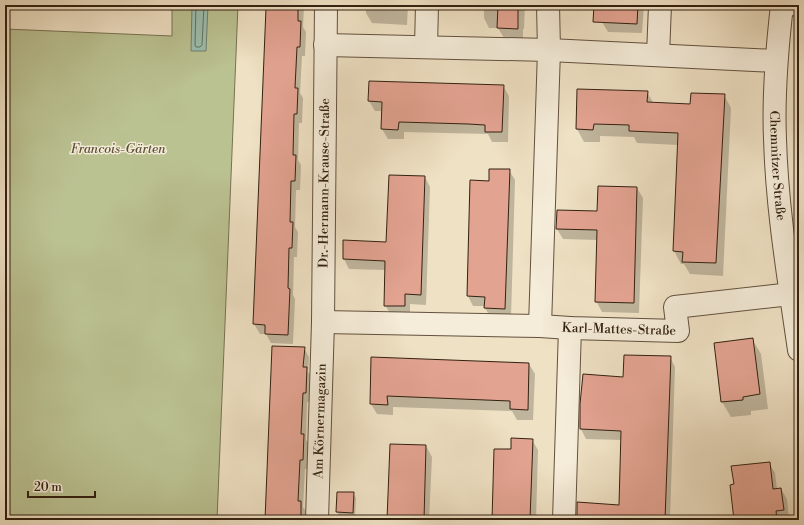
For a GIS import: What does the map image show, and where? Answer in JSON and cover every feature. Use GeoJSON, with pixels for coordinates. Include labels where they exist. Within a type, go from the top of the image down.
{"type":"FeatureCollection","features":[{"type":"Feature","properties":{"kind":"street","name":"Dr.-Hermann-Krause-Straße"},"geometry":{"type":"LineString","coordinates":[[323,322],[326,5]]}},
{"type":"Feature","properties":{"kind":"street"},"geometry":{"type":"LineString","coordinates":[[426,47],[427,5]]}},
{"type":"Feature","properties":{"kind":"street"},"geometry":{"type":"LineString","coordinates":[[540,326],[549,50],[548,5]]}},
{"type":"Feature","properties":{"kind":"street"},"geometry":{"type":"LineString","coordinates":[[658,55],[660,5]]}},
{"type":"Feature","properties":{"kind":"street","name":"Chemnitzer Straße"},"geometry":{"type":"LineString","coordinates":[[782,5],[776,61],[774,137],[781,221],[799,350]]}},
{"type":"Feature","properties":{"kind":"street"},"geometry":{"type":"LineString","coordinates":[[325,45],[549,50],[776,61]]}},
{"type":"Feature","properties":{"kind":"street","name":"Karl-Mattes-Straße"},"geometry":{"type":"LineString","coordinates":[[323,322],[540,326],[678,331],[675,307],[791,294]]}},
{"type":"Feature","properties":{"kind":"street","name":"Am Körnermagazin"},"geometry":{"type":"LineString","coordinates":[[318,520],[323,322]]}},
{"type":"Feature","properties":{"kind":"street"},"geometry":{"type":"LineString","coordinates":[[564,520],[570,328]]}},
{"type":"Feature","properties":{"kind":"green space","name":"Francois-Gärten"},"geometry":{"type":"Polygon","coordinates":[[[172,5],[238,5],[217,520],[5,520],[5,29],[172,36],[172,5]]]}},
{"type":"Feature","properties":{"kind":"water"},"geometry":{"type":"Polygon","coordinates":[[[192,5],[208,5],[206,51],[191,51],[192,5]]]}},
{"type":"Feature","properties":{"kind":"building"},"geometry":{"type":"Polygon","coordinates":[[[278,5],[298,5],[298,21],[301,21],[300,47],[297,47],[295,88],[298,88],[297,114],[294,114],[293,155],[296,155],[295,181],[291,181],[290,222],[293,222],[292,248],[289,248],[288,288],[290,289],[288,335],[265,334],[265,325],[253,324],[266,8],[278,8],[278,5]]]}},
{"type":"Feature","properties":{"kind":"building"},"geometry":{"type":"Polygon","coordinates":[[[498,5],[518,5],[518,29],[497,28],[498,5]]]}},
{"type":"Feature","properties":{"kind":"building"},"geometry":{"type":"Polygon","coordinates":[[[594,5],[638,5],[637,24],[593,22],[594,5]]]}},
{"type":"Feature","properties":{"kind":"building"},"geometry":{"type":"Polygon","coordinates":[[[369,81],[504,85],[502,132],[485,132],[485,125],[399,122],[398,130],[381,129],[382,102],[368,101],[369,81]]]}},
{"type":"Feature","properties":{"kind":"building"},"geometry":{"type":"Polygon","coordinates":[[[577,89],[648,91],[647,102],[690,104],[691,93],[725,94],[716,263],[682,262],[683,252],[673,251],[678,133],[629,131],[629,125],[594,124],[593,130],[576,129],[577,89]]]}},
{"type":"Feature","properties":{"kind":"building"},"geometry":{"type":"Polygon","coordinates":[[[489,169],[510,169],[505,309],[484,308],[485,297],[467,296],[470,180],[489,181],[489,169]]]}},
{"type":"Feature","properties":{"kind":"building"},"geometry":{"type":"Polygon","coordinates":[[[389,175],[425,176],[421,295],[405,294],[405,306],[384,306],[385,261],[343,259],[343,240],[386,242],[389,175]]]}},
{"type":"Feature","properties":{"kind":"building"},"geometry":{"type":"Polygon","coordinates":[[[598,186],[637,187],[634,303],[595,302],[597,230],[556,229],[557,210],[597,211],[598,186]]]}},
{"type":"Feature","properties":{"kind":"building"},"geometry":{"type":"Polygon","coordinates":[[[753,338],[760,394],[743,397],[743,400],[721,402],[714,343],[753,338]]]}},
{"type":"Feature","properties":{"kind":"building"},"geometry":{"type":"Polygon","coordinates":[[[272,346],[305,347],[303,367],[307,367],[306,393],[303,393],[301,434],[304,434],[303,460],[300,460],[298,501],[301,501],[301,520],[265,520],[272,346]]]}},
{"type":"Feature","properties":{"kind":"building"},"geometry":{"type":"Polygon","coordinates":[[[624,355],[671,356],[665,520],[577,520],[577,502],[619,505],[621,431],[580,429],[580,404],[583,374],[623,377],[624,355]]]}},
{"type":"Feature","properties":{"kind":"building"},"geometry":{"type":"Polygon","coordinates":[[[371,357],[529,363],[528,410],[510,409],[510,401],[387,396],[388,405],[370,404],[371,357]]]}},
{"type":"Feature","properties":{"kind":"building"},"geometry":{"type":"Polygon","coordinates":[[[511,438],[533,439],[530,520],[492,520],[494,449],[511,449],[511,438]]]}},
{"type":"Feature","properties":{"kind":"building"},"geometry":{"type":"Polygon","coordinates":[[[390,444],[426,445],[424,520],[387,520],[390,444]]]}},
{"type":"Feature","properties":{"kind":"building"},"geometry":{"type":"Polygon","coordinates":[[[770,462],[773,489],[781,488],[784,510],[776,511],[777,520],[734,520],[730,485],[734,484],[731,466],[770,462]]]}},
{"type":"Feature","properties":{"kind":"building"},"geometry":{"type":"Polygon","coordinates":[[[337,492],[354,492],[353,513],[336,512],[337,492]]]}}]}
